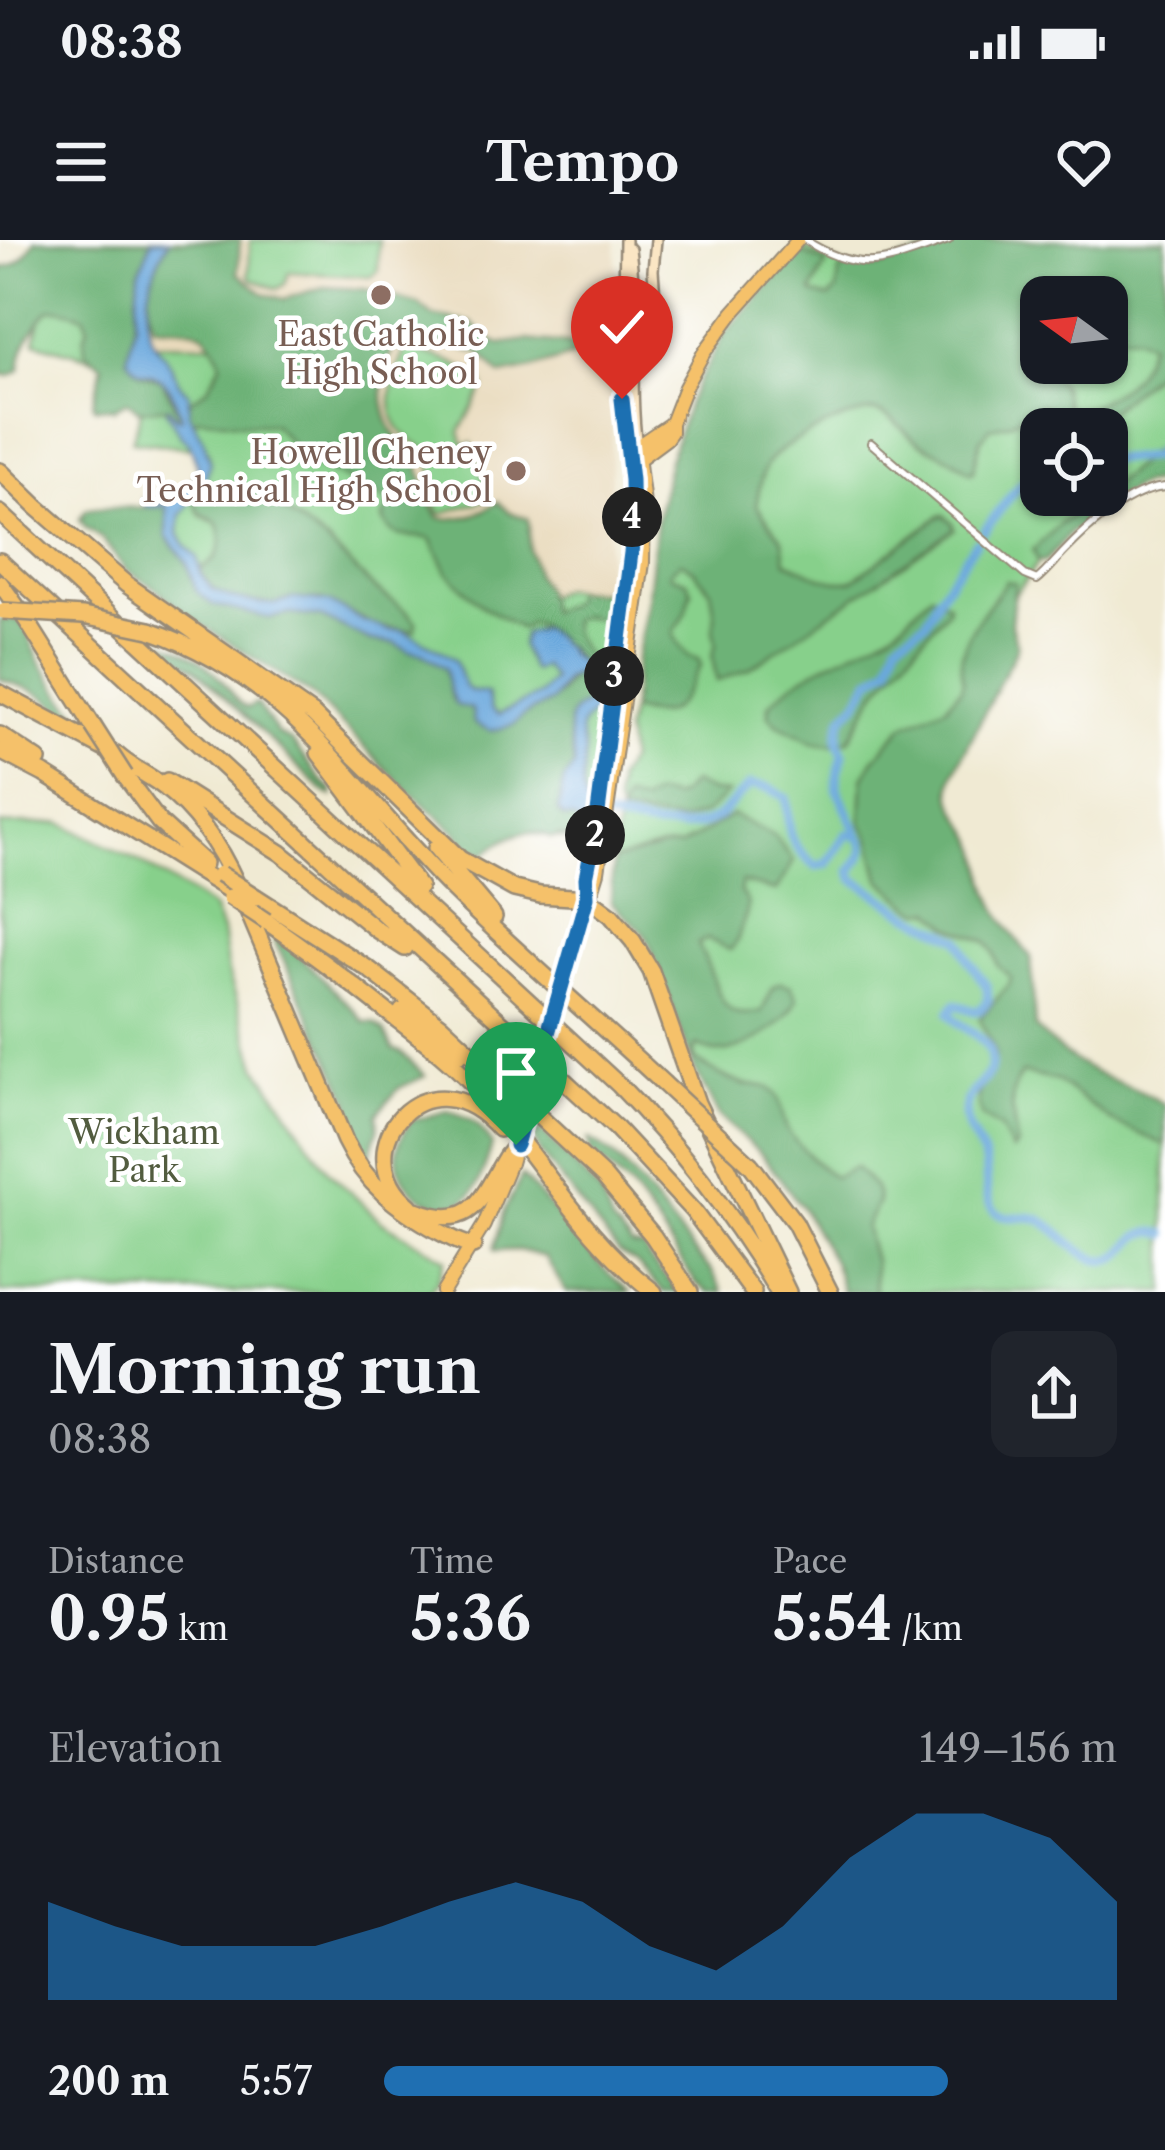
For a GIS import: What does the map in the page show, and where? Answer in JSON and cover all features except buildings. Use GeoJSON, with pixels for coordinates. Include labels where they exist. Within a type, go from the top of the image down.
{"type":"FeatureCollection","features":[{"type":"Feature","properties":{"kind":"highway"},"geometry":{"type":"LineString","coordinates":[[0,457],[57,524]]}},
{"type":"Feature","properties":{"kind":"highway"},"geometry":{"type":"LineString","coordinates":[[0,471],[135,591],[301,706],[454,854],[514,889],[587,897],[615,920],[647,964],[697,1103],[788,1292]]}},
{"type":"Feature","properties":{"kind":"highway"},"geometry":{"type":"LineString","coordinates":[[0,513],[591,1057],[658,1126],[717,1200],[778,1292]]}},
{"type":"Feature","properties":{"kind":"highway"},"geometry":{"type":"LineString","coordinates":[[0,527],[602,1082],[701,1195],[766,1292]]}},
{"type":"Feature","properties":{"kind":"highway"},"geometry":{"type":"LineString","coordinates":[[0,561],[617,1129],[700,1220],[753,1292]]}},
{"type":"Feature","properties":{"kind":"highway"},"geometry":{"type":"LineString","coordinates":[[0,579],[125,776],[159,822],[226,887]]}},
{"type":"Feature","properties":{"kind":"highway"},"geometry":{"type":"LineString","coordinates":[[0,579],[636,1162],[741,1292]]}},
{"type":"Feature","properties":{"kind":"highway"},"geometry":{"type":"LineString","coordinates":[[2,611],[83,616],[150,630],[222,663],[270,698],[317,738],[451,888],[751,1165],[795,1223],[830,1292]]}},
{"type":"Feature","properties":{"kind":"highway"},"geometry":{"type":"LineString","coordinates":[[0,694],[179,787],[262,840],[405,948]]}},
{"type":"Feature","properties":{"kind":"highway"},"geometry":{"type":"LineString","coordinates":[[270,698],[316,748],[455,932]]}},
{"type":"Feature","properties":{"kind":"highway"},"geometry":{"type":"LineString","coordinates":[[0,736],[204,863]]}},
{"type":"Feature","properties":{"kind":"highway"},"geometry":{"type":"LineString","coordinates":[[0,751],[262,910],[538,1114],[619,1194],[689,1290]]}},
{"type":"Feature","properties":{"kind":"highway"},"geometry":{"type":"LineString","coordinates":[[117,755],[176,797],[218,846],[363,1173],[402,1210],[461,1244],[473,1246]]}},
{"type":"Feature","properties":{"kind":"highway"},"geometry":{"type":"LineString","coordinates":[[381,781],[548,977]]}},
{"type":"Feature","properties":{"kind":"highway"},"geometry":{"type":"LineString","coordinates":[[262,910],[465,1077],[590,1233]]}},
{"type":"Feature","properties":{"kind":"highway"},"geometry":{"type":"LineString","coordinates":[[473,1246],[416,1210],[388,1178],[388,1138],[398,1120],[414,1106],[437,1098],[456,1099],[490,1119],[577,1222],[654,1292]]}},
{"type":"Feature","properties":{"kind":"highway"},"geometry":{"type":"LineString","coordinates":[[416,1210],[444,1217],[471,1210],[511,1155]]}},
{"type":"Feature","properties":{"kind":"main road"},"geometry":{"type":"LineString","coordinates":[[626,240],[633,269],[629,322]]}},
{"type":"Feature","properties":{"kind":"main road"},"geometry":{"type":"LineString","coordinates":[[443,1292],[489,1216],[595,883],[612,733],[643,563],[644,519],[633,456],[626,240]]}},
{"type":"Feature","properties":{"kind":"main road"},"geometry":{"type":"LineString","coordinates":[[629,322],[645,324],[656,310],[656,240]]}},
{"type":"Feature","properties":{"kind":"main road"},"geometry":{"type":"LineString","coordinates":[[633,456],[671,423],[708,345],[795,241]]}},
{"type":"Feature","properties":{"kind":"main road"},"geometry":{"type":"LineString","coordinates":[[633,269],[641,274],[653,270]]}},
{"type":"Feature","properties":{"kind":"street"},"geometry":{"type":"LineString","coordinates":[[795,241],[856,264],[888,260],[949,240]]}},
{"type":"Feature","properties":{"kind":"street"},"geometry":{"type":"LineString","coordinates":[[871,443],[1025,575],[1037,580],[1124,501],[1148,489],[1165,487]]}},
{"type":"Feature","properties":{"kind":"shaded area"},"geometry":{"type":"Polygon","coordinates":[[[160,240],[615,240],[618,299],[606,593],[561,589],[546,597],[529,550],[528,520],[499,502],[463,518],[437,517],[417,462],[394,433],[386,413],[384,377],[393,347],[149,343],[145,333],[160,240]]]}},
{"type":"Feature","properties":{"kind":"green space"},"geometry":{"type":"Polygon","coordinates":[[[35,240],[152,240],[139,272],[127,358],[140,373],[162,380],[181,418],[168,408],[139,410],[127,401],[115,408],[94,407],[103,365],[85,352],[88,326],[84,316],[71,312],[49,310],[29,338],[20,370],[10,376],[0,374],[0,268],[21,259],[35,240]]]}},
{"type":"Feature","properties":{"kind":"green space"},"geometry":{"type":"Polygon","coordinates":[[[59,240],[160,240],[146,274],[150,343],[393,346],[384,378],[385,412],[393,432],[415,459],[439,518],[470,515],[499,502],[528,519],[529,550],[546,597],[561,589],[613,593],[598,749],[579,841],[512,830],[366,721],[177,597],[178,527],[205,478],[208,450],[132,441],[151,380],[35,342],[59,240]],[[216,487],[196,502],[201,516],[217,523],[221,543],[201,573],[200,564],[186,600],[354,624],[374,588],[329,544],[271,501],[216,487]]]}},
{"type":"Feature","properties":{"kind":"green space"},"geometry":{"type":"Polygon","coordinates":[[[170,240],[240,240],[238,273],[263,293],[284,299],[324,287],[364,289],[419,304],[433,316],[472,323],[500,344],[526,340],[610,348],[608,359],[585,352],[501,375],[480,353],[407,335],[391,354],[383,380],[388,421],[418,464],[439,518],[470,516],[497,502],[527,518],[529,550],[549,611],[569,604],[575,591],[605,592],[608,619],[582,616],[572,620],[576,640],[587,657],[606,653],[604,685],[598,685],[546,629],[530,623],[521,629],[484,607],[447,572],[431,539],[398,535],[387,527],[383,519],[386,499],[307,461],[273,424],[193,421],[190,401],[207,389],[221,364],[204,334],[155,326],[149,305],[151,282],[170,240]]]}},
{"type":"Feature","properties":{"kind":"green space"},"geometry":{"type":"Polygon","coordinates":[[[250,240],[379,240],[378,271],[371,277],[289,272],[285,284],[277,289],[249,275],[250,240]]]}},
{"type":"Feature","properties":{"kind":"green space"},"geometry":{"type":"Polygon","coordinates":[[[962,240],[1165,240],[1165,364],[1112,408],[1085,408],[1128,384],[1149,343],[1128,335],[1128,276],[1020,276],[1020,384],[1060,384],[1066,407],[1072,408],[1020,408],[1020,417],[990,428],[981,439],[973,472],[877,412],[837,421],[776,454],[766,466],[756,505],[783,540],[786,561],[827,579],[853,580],[940,516],[952,522],[954,529],[749,669],[717,681],[711,591],[681,562],[670,575],[687,581],[692,591],[674,635],[688,656],[701,665],[683,698],[669,711],[631,710],[656,522],[689,399],[725,333],[800,252],[827,263],[813,294],[830,298],[845,267],[878,267],[962,240]]]}},
{"type":"Feature","properties":{"kind":"green space"},"geometry":{"type":"Polygon","coordinates":[[[1165,240],[1165,479],[1146,477],[1128,490],[1128,408],[1020,408],[1020,516],[1092,516],[1050,546],[1016,593],[946,786],[1044,1055],[1165,1129],[1165,1292],[857,1292],[845,1261],[695,1061],[694,1047],[701,1046],[620,860],[613,858],[617,780],[629,760],[625,731],[631,710],[640,712],[668,504],[790,260],[805,248],[853,270],[1020,294],[1020,384],[1128,384],[1128,299],[1165,240]]]}},
{"type":"Feature","properties":{"kind":"green space"},"geometry":{"type":"Polygon","coordinates":[[[406,347],[480,376],[484,388],[460,432],[464,445],[472,443],[487,500],[440,514],[423,447],[398,428],[393,416],[392,389],[406,347]]]}},
{"type":"Feature","properties":{"kind":"green space"},"geometry":{"type":"Polygon","coordinates":[[[1165,440],[1165,481],[1128,492],[1128,472],[1165,440]]]}},
{"type":"Feature","properties":{"kind":"green space"},"geometry":{"type":"Polygon","coordinates":[[[209,485],[231,496],[268,499],[406,611],[416,622],[415,631],[379,627],[322,600],[289,599],[275,604],[218,594],[201,573],[221,543],[217,522],[196,507],[209,485]]]}},
{"type":"Feature","properties":{"kind":"green space"},"geometry":{"type":"Polygon","coordinates":[[[165,505],[167,536],[186,562],[196,590],[213,605],[271,618],[321,617],[371,641],[422,653],[445,668],[452,699],[472,709],[474,722],[507,726],[552,700],[578,675],[589,697],[570,721],[574,766],[564,780],[558,810],[563,818],[585,825],[581,838],[551,838],[534,832],[508,838],[485,854],[471,850],[312,695],[126,570],[80,519],[86,510],[96,508],[165,505]]]}},
{"type":"Feature","properties":{"kind":"green space"},"geometry":{"type":"Polygon","coordinates":[[[1071,516],[1094,516],[1071,532],[1045,562],[1038,562],[1033,550],[1071,516]]]}},
{"type":"Feature","properties":{"kind":"green space"},"geometry":{"type":"Polygon","coordinates":[[[1006,581],[1015,583],[1011,625],[1017,645],[954,773],[952,795],[980,849],[995,905],[1031,957],[1035,1027],[1079,1064],[1165,1105],[1165,1145],[1111,1121],[1058,1081],[1022,1073],[1012,1099],[1017,1146],[1012,1150],[1000,1128],[982,1117],[978,1100],[995,1061],[979,1019],[1011,978],[998,966],[986,941],[949,926],[932,910],[911,906],[880,879],[861,823],[863,778],[874,759],[904,725],[946,706],[961,688],[967,641],[1006,581]]]}},
{"type":"Feature","properties":{"kind":"green space"},"geometry":{"type":"Polygon","coordinates":[[[932,594],[948,603],[947,610],[876,692],[849,740],[815,743],[769,716],[769,705],[782,692],[890,632],[932,594]]]}},
{"type":"Feature","properties":{"kind":"green space"},"geometry":{"type":"Polygon","coordinates":[[[17,619],[78,720],[37,693],[0,679],[0,620],[17,619]]]}},
{"type":"Feature","properties":{"kind":"green space"},"geometry":{"type":"Polygon","coordinates":[[[163,642],[207,666],[243,706],[256,703],[278,734],[292,742],[332,790],[332,796],[195,668],[162,646],[163,642]]]}},
{"type":"Feature","properties":{"kind":"green space"},"geometry":{"type":"Polygon","coordinates":[[[692,783],[727,793],[705,814],[680,822],[619,814],[625,799],[642,803],[657,795],[672,798],[692,783]]]}},
{"type":"Feature","properties":{"kind":"green space"},"geometry":{"type":"Polygon","coordinates":[[[732,815],[774,836],[794,861],[776,891],[742,882],[740,892],[747,911],[730,950],[708,939],[698,943],[721,997],[733,1012],[762,1011],[780,983],[791,986],[797,999],[785,1018],[751,1042],[716,1052],[697,1045],[693,1058],[742,1084],[769,1088],[777,1097],[788,1131],[817,1163],[835,1177],[855,1167],[875,1188],[878,1202],[865,1227],[874,1261],[875,1292],[843,1292],[834,1263],[801,1206],[762,1155],[719,1116],[694,1068],[648,940],[611,902],[613,861],[681,846],[732,815]]]}},
{"type":"Feature","properties":{"kind":"green space","name":"Wickham Park"},"geometry":{"type":"Polygon","coordinates":[[[61,823],[140,862],[213,908],[257,1066],[329,1172],[381,1221],[445,1259],[429,1292],[0,1292],[0,825],[61,823]]]}},
{"type":"Feature","properties":{"kind":"green space"},"geometry":{"type":"Polygon","coordinates":[[[277,937],[364,1022],[384,1031],[393,1049],[425,1076],[399,1088],[377,1114],[378,1130],[369,1156],[362,1152],[350,1101],[274,940],[277,937]]]}},
{"type":"Feature","properties":{"kind":"green space"},"geometry":{"type":"Polygon","coordinates":[[[447,1111],[473,1122],[492,1145],[474,1192],[446,1205],[422,1198],[412,1189],[397,1155],[411,1121],[447,1111]]]}},
{"type":"Feature","properties":{"kind":"green space"},"geometry":{"type":"Polygon","coordinates":[[[537,1130],[600,1193],[612,1223],[632,1246],[644,1248],[680,1292],[664,1292],[635,1262],[619,1253],[540,1153],[533,1137],[537,1130]]]}},
{"type":"Feature","properties":{"kind":"green space"},"geometry":{"type":"Polygon","coordinates":[[[588,1140],[635,1179],[712,1271],[723,1292],[708,1292],[696,1283],[631,1189],[591,1153],[588,1140]]]}},
{"type":"Feature","properties":{"kind":"green space"},"geometry":{"type":"Polygon","coordinates":[[[522,1176],[630,1292],[566,1292],[545,1257],[519,1250],[495,1251],[505,1209],[522,1176]]]}},
{"type":"Feature","properties":{"kind":"water"},"geometry":{"type":"Polygon","coordinates":[[[152,240],[170,240],[150,286],[151,336],[189,393],[189,414],[211,463],[181,515],[179,533],[213,590],[259,603],[292,598],[329,602],[363,621],[402,630],[455,660],[465,687],[487,693],[498,715],[540,694],[553,679],[543,666],[531,669],[521,645],[524,634],[541,628],[590,674],[600,692],[597,709],[580,730],[585,752],[584,795],[589,808],[598,811],[597,824],[564,818],[558,810],[564,780],[574,766],[569,721],[589,697],[576,674],[565,680],[552,701],[513,725],[491,731],[474,723],[472,709],[456,705],[445,668],[422,653],[371,641],[321,617],[269,618],[213,605],[197,592],[186,562],[167,536],[167,507],[146,507],[143,501],[167,502],[191,485],[198,467],[189,443],[166,411],[181,418],[169,388],[157,376],[137,370],[127,358],[139,272],[152,240]]]}},
{"type":"Feature","properties":{"kind":"waterway"},"geometry":{"type":"LineString","coordinates":[[1128,459],[1153,457],[1165,443]]}},
{"type":"Feature","properties":{"kind":"waterway"},"geometry":{"type":"LineString","coordinates":[[984,531],[1020,484]]}},
{"type":"Feature","properties":{"kind":"waterway"},"geometry":{"type":"LineString","coordinates":[[859,836],[837,789],[843,717],[871,679],[890,666],[898,640],[926,622],[976,542]]}},
{"type":"Feature","properties":{"kind":"waterway"},"geometry":{"type":"LineString","coordinates":[[587,815],[655,827],[704,824],[718,817],[750,785],[786,797],[794,842],[816,866],[827,864],[847,834],[859,837],[864,850],[851,871],[854,879],[959,939],[987,987],[988,1001],[980,1010],[955,1004],[949,1013],[985,1043],[991,1059],[989,1072],[968,1099],[965,1114],[984,1158],[992,1207],[1006,1216],[1041,1220],[1086,1254],[1106,1261],[1123,1254],[1142,1234],[1165,1234]]}},
{"type":"Feature","properties":{"kind":"place","name":"East Catholic High School"},"geometry":{"type":"Point","coordinates":[381,295]}},
{"type":"Feature","properties":{"kind":"place","name":"Howell Cheney Technical High School"},"geometry":{"type":"Point","coordinates":[516,471]}},
{"type":"Feature","properties":{"kind":"route"},"geometry":{"type":"LineString","coordinates":[[516,1145],[587,897],[632,545],[622,399]]}}]}
